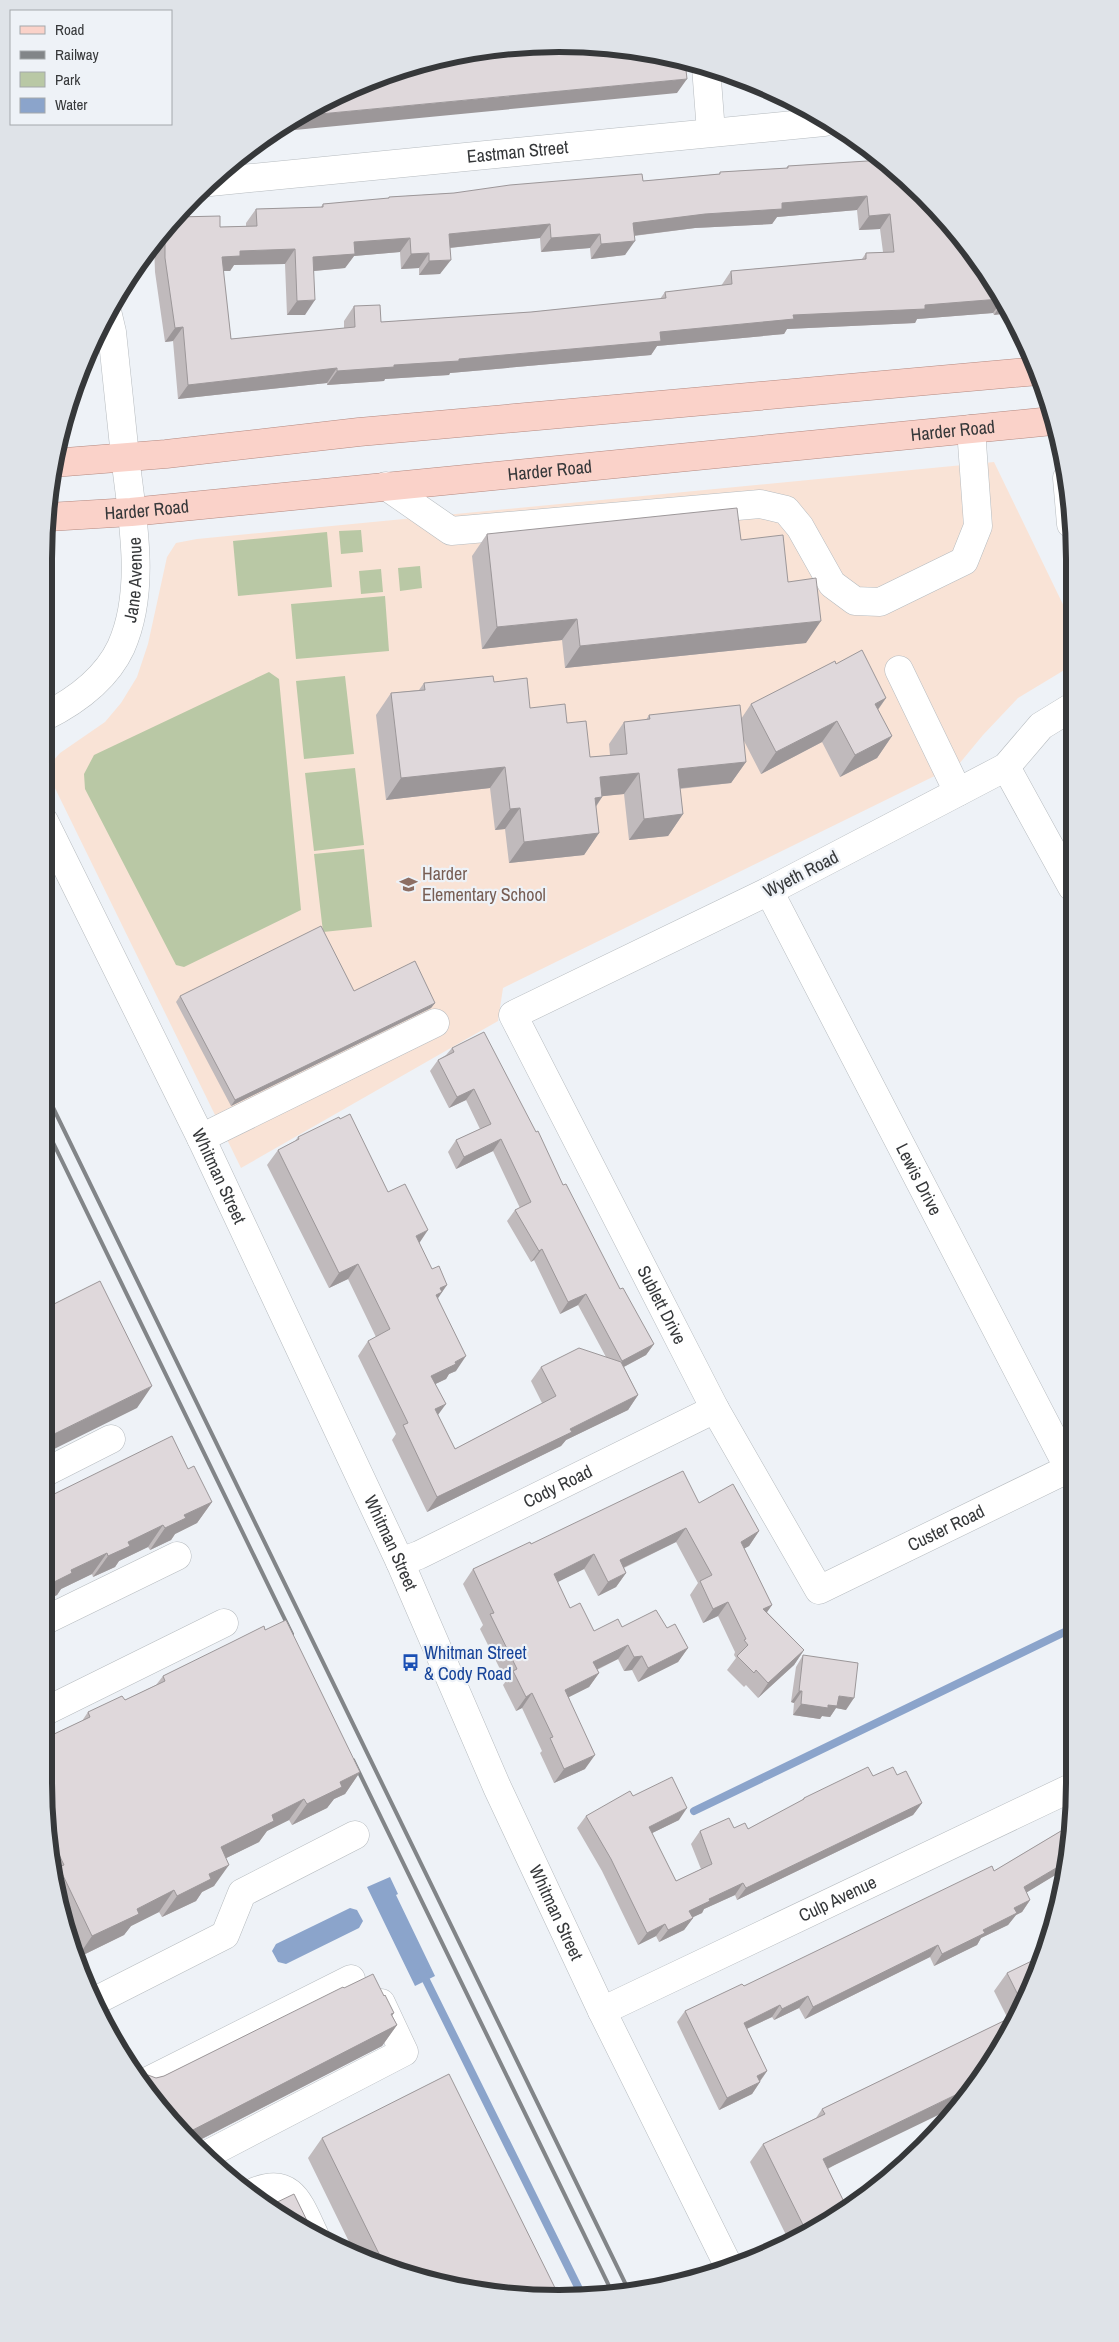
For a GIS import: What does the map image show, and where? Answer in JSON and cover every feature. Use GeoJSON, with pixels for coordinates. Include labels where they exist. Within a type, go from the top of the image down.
{"type":"FeatureCollection","features":[{"type":"Feature","properties":{"kind":"main road"},"geometry":{"type":"LineString","coordinates":[[62,462],[166,454],[359,432],[1031,372]]}},
{"type":"Feature","properties":{"kind":"main road","name":"Harder Road"},"geometry":{"type":"LineString","coordinates":[[55,517],[131,512],[1047,421]]}},
{"type":"Feature","properties":{"kind":"street"},"geometry":{"type":"LineString","coordinates":[[707,75],[711,132]]}},
{"type":"Feature","properties":{"kind":"street","name":"Eastman Street"},"geometry":{"type":"LineString","coordinates":[[222,181],[817,123]]}},
{"type":"Feature","properties":{"kind":"street","name":"Jane Avenue"},"geometry":{"type":"LineString","coordinates":[[52,712],[77,698],[92,684],[120,648],[130,620],[134,596],[135,572],[131,512],[110,325]]}},
{"type":"Feature","properties":{"kind":"street"},"geometry":{"type":"LineString","coordinates":[[386,486],[451,531],[760,504],[786,510],[800,527],[832,584],[855,601],[880,602],[964,561],[978,526],[970,429]]}},
{"type":"Feature","properties":{"kind":"street"},"geometry":{"type":"LineString","coordinates":[[899,670],[958,792]]}},
{"type":"Feature","properties":{"kind":"street","name":"Wyeth Road"},"geometry":{"type":"LineString","coordinates":[[513,1015],[769,891],[1006,767],[1041,726],[1066,711]]}},
{"type":"Feature","properties":{"kind":"street"},"geometry":{"type":"LineString","coordinates":[[1006,767],[1066,876]]}},
{"type":"Feature","properties":{"kind":"street","name":"Whitman Street"},"geometry":{"type":"LineString","coordinates":[[52,837],[201,1138],[400,1562],[497,1788],[602,2011],[726,2261]]}},
{"type":"Feature","properties":{"kind":"street","name":"Lewis Drive"},"geometry":{"type":"LineString","coordinates":[[769,891],[1066,1458]]}},
{"type":"Feature","properties":{"kind":"street","name":"Sublett Drive"},"geometry":{"type":"LineString","coordinates":[[513,1015],[715,1409],[819,1590]]}},
{"type":"Feature","properties":{"kind":"street"},"geometry":{"type":"LineString","coordinates":[[201,1138],[435,1023]]}},
{"type":"Feature","properties":{"kind":"street","name":"Cody Road"},"geometry":{"type":"LineString","coordinates":[[400,1562],[419,1555],[715,1409]]}},
{"type":"Feature","properties":{"kind":"street"},"geometry":{"type":"LineString","coordinates":[[52,1468],[111,1439]]}},
{"type":"Feature","properties":{"kind":"street","name":"Custer Road"},"geometry":{"type":"LineString","coordinates":[[819,1590],[1066,1470]]}},
{"type":"Feature","properties":{"kind":"street"},"geometry":{"type":"LineString","coordinates":[[52,1617],[177,1556]]}},
{"type":"Feature","properties":{"kind":"street"},"geometry":{"type":"LineString","coordinates":[[52,1708],[224,1623]]}},
{"type":"Feature","properties":{"kind":"street","name":"Culp Avenue"},"geometry":{"type":"LineString","coordinates":[[602,2011],[1066,1790]]}},
{"type":"Feature","properties":{"kind":"street"},"geometry":{"type":"LineString","coordinates":[[101,1998],[225,1935],[242,1893],[356,1835]]}},
{"type":"Feature","properties":{"kind":"street"},"geometry":{"type":"LineString","coordinates":[[149,2080],[351,1979]]}},
{"type":"Feature","properties":{"kind":"street"},"geometry":{"type":"LineString","coordinates":[[213,2152],[404,2052],[381,2003]]}},
{"type":"Feature","properties":{"kind":"street"},"geometry":{"type":"LineString","coordinates":[[259,2190],[269,2186],[288,2191],[297,2199],[309,2224]]}},
{"type":"Feature","properties":{"kind":"shaded area","name":"Harder Elementary School"},"geometry":{"type":"Polygon","coordinates":[[[994,462],[1066,611],[1066,669],[1018,698],[959,764],[503,988],[498,1021],[241,1168],[52,782],[52,762],[60,753],[105,722],[121,703],[137,677],[148,644],[167,557],[176,543],[197,539],[994,462]]]}},
{"type":"Feature","properties":{"kind":"green space"},"geometry":{"type":"Polygon","coordinates":[[[361,530],[363,552],[341,554],[339,531],[361,530]]]}},
{"type":"Feature","properties":{"kind":"green space"},"geometry":{"type":"Polygon","coordinates":[[[327,532],[332,587],[238,596],[233,541],[327,532]]]}},
{"type":"Feature","properties":{"kind":"green space"},"geometry":{"type":"Polygon","coordinates":[[[420,566],[422,588],[400,591],[398,568],[420,566]]]}},
{"type":"Feature","properties":{"kind":"green space"},"geometry":{"type":"Polygon","coordinates":[[[381,569],[383,592],[361,594],[359,571],[381,569]]]}},
{"type":"Feature","properties":{"kind":"green space"},"geometry":{"type":"Polygon","coordinates":[[[385,596],[389,651],[296,659],[291,604],[385,596]]]}},
{"type":"Feature","properties":{"kind":"green space"},"geometry":{"type":"Polygon","coordinates":[[[269,672],[279,679],[301,910],[184,967],[176,965],[85,789],[84,774],[94,755],[269,672]]]}},
{"type":"Feature","properties":{"kind":"green space"},"geometry":{"type":"Polygon","coordinates":[[[345,676],[354,754],[304,759],[296,681],[345,676]]]}},
{"type":"Feature","properties":{"kind":"green space"},"geometry":{"type":"Polygon","coordinates":[[[355,768],[364,845],[314,851],[305,773],[355,768]]]}},
{"type":"Feature","properties":{"kind":"green space"},"geometry":{"type":"Polygon","coordinates":[[[364,849],[372,927],[323,932],[314,854],[364,849]]]}},
{"type":"Feature","properties":{"kind":"water"},"geometry":{"type":"Polygon","coordinates":[[[390,1877],[398,1894],[396,1895],[435,1976],[415,1986],[367,1887],[390,1877]]]}},
{"type":"Feature","properties":{"kind":"water"},"geometry":{"type":"Polygon","coordinates":[[[350,1908],[357,1910],[363,1921],[359,1928],[286,1964],[278,1962],[272,1951],[276,1944],[350,1908]]]}},
{"type":"Feature","properties":{"kind":"building"},"geometry":{"type":"Polygon","coordinates":[[[560,52],[626,57],[686,69],[687,79],[317,114],[365,91],[397,79],[461,62],[560,52]]]}},
{"type":"Feature","properties":{"kind":"building"},"geometry":{"type":"Polygon","coordinates":[[[873,161],[894,178],[941,225],[962,251],[995,299],[925,305],[925,309],[793,315],[794,319],[660,332],[661,341],[459,359],[459,361],[394,365],[394,367],[337,371],[337,368],[188,385],[183,327],[175,328],[165,258],[165,241],[186,217],[220,216],[220,227],[257,226],[256,209],[323,207],[323,204],[389,197],[454,193],[510,185],[642,174],[643,181],[720,174],[720,172],[788,168],[788,166],[873,161]],[[867,196],[782,203],[782,209],[705,214],[633,223],[635,241],[601,244],[600,234],[551,238],[550,224],[449,234],[451,260],[429,261],[429,253],[411,254],[410,238],[354,242],[355,254],[313,257],[315,300],[297,301],[295,249],[240,251],[240,256],[222,257],[231,339],[355,327],[354,306],[380,305],[381,322],[531,312],[666,298],[665,292],[732,284],[731,271],[866,259],[866,253],[894,252],[890,214],[869,216],[867,196]]]}},
{"type":"Feature","properties":{"kind":"building"},"geometry":{"type":"Polygon","coordinates":[[[737,508],[741,540],[783,535],[788,582],[816,578],[821,621],[580,646],[577,619],[497,627],[487,534],[737,508]]]}},
{"type":"Feature","properties":{"kind":"building"},"geometry":{"type":"Polygon","coordinates":[[[862,650],[886,698],[875,704],[892,736],[855,755],[837,721],[776,752],[751,704],[835,661],[836,664],[862,650]]]}},
{"type":"Feature","properties":{"kind":"building"},"geometry":{"type":"Polygon","coordinates":[[[493,676],[494,682],[527,678],[530,708],[565,704],[567,723],[586,721],[590,757],[627,754],[624,722],[650,719],[649,715],[740,705],[746,762],[678,769],[683,814],[644,819],[639,773],[600,777],[602,797],[595,798],[599,833],[524,842],[520,808],[510,809],[505,767],[401,778],[391,693],[425,690],[424,683],[493,676]]]}},
{"type":"Feature","properties":{"kind":"building"},"geometry":{"type":"Polygon","coordinates":[[[321,926],[354,991],[415,961],[435,1003],[235,1100],[180,996],[321,926]]]}},
{"type":"Feature","properties":{"kind":"building"},"geometry":{"type":"Polygon","coordinates":[[[484,1032],[536,1132],[538,1131],[563,1185],[566,1184],[620,1289],[623,1288],[654,1344],[622,1361],[586,1294],[568,1302],[542,1249],[539,1251],[515,1210],[531,1202],[501,1139],[464,1157],[456,1140],[491,1124],[474,1089],[457,1097],[438,1060],[454,1052],[452,1048],[484,1032]]]}},
{"type":"Feature","properties":{"kind":"building"},"geometry":{"type":"Polygon","coordinates":[[[350,1114],[388,1192],[405,1184],[428,1230],[416,1236],[432,1269],[439,1266],[447,1285],[440,1288],[442,1292],[436,1295],[466,1356],[455,1362],[456,1364],[431,1376],[446,1404],[435,1409],[455,1449],[556,1396],[541,1367],[579,1348],[621,1362],[638,1395],[570,1429],[572,1432],[437,1497],[403,1425],[408,1423],[368,1341],[390,1329],[358,1264],[339,1273],[278,1150],[299,1139],[298,1137],[339,1117],[340,1119],[350,1114]]]}},
{"type":"Feature","properties":{"kind":"building"},"geometry":{"type":"Polygon","coordinates":[[[100,1281],[152,1386],[52,1435],[52,1305],[100,1281]]]}},
{"type":"Feature","properties":{"kind":"building"},"geometry":{"type":"Polygon","coordinates":[[[172,1436],[188,1469],[194,1466],[212,1502],[184,1515],[186,1518],[165,1528],[163,1525],[128,1542],[130,1546],[108,1556],[107,1553],[71,1570],[72,1573],[52,1583],[52,1495],[172,1436]]]}},
{"type":"Feature","properties":{"kind":"building"},"geometry":{"type":"Polygon","coordinates":[[[683,1471],[699,1503],[733,1484],[759,1531],[741,1542],[772,1605],[763,1609],[804,1650],[768,1683],[756,1670],[754,1673],[737,1656],[748,1645],[744,1640],[746,1639],[728,1602],[713,1609],[700,1581],[712,1575],[686,1528],[620,1560],[626,1573],[608,1582],[594,1554],[554,1574],[570,1608],[580,1603],[594,1631],[618,1619],[622,1627],[656,1610],[667,1628],[675,1624],[688,1648],[648,1668],[642,1656],[634,1657],[628,1645],[593,1662],[599,1673],[565,1690],[595,1755],[564,1769],[550,1738],[553,1737],[532,1693],[526,1697],[513,1671],[517,1669],[490,1614],[494,1613],[473,1569],[530,1542],[531,1544],[683,1471]]]}},
{"type":"Feature","properties":{"kind":"building"},"geometry":{"type":"Polygon","coordinates":[[[286,1620],[360,1772],[340,1782],[342,1787],[307,1804],[304,1799],[272,1815],[274,1821],[221,1847],[229,1865],[209,1874],[211,1879],[177,1896],[174,1890],[137,1909],[139,1914],[92,1936],[60,1870],[60,1867],[64,1865],[57,1849],[52,1782],[52,1735],[90,1717],[88,1712],[122,1696],[125,1700],[165,1681],[163,1676],[264,1626],[265,1630],[286,1620]]]}},
{"type":"Feature","properties":{"kind":"building"},"geometry":{"type":"Polygon","coordinates":[[[803,1655],[858,1663],[854,1698],[839,1696],[837,1706],[828,1705],[828,1708],[801,1704],[802,1691],[799,1691],[803,1655]]]}},
{"type":"Feature","properties":{"kind":"building"},"geometry":{"type":"Polygon","coordinates":[[[868,1767],[873,1776],[893,1767],[897,1775],[906,1771],[922,1803],[746,1888],[743,1883],[709,1899],[710,1901],[689,1911],[693,1918],[668,1930],[665,1924],[647,1933],[611,1859],[586,1816],[630,1791],[633,1796],[672,1777],[687,1808],[649,1827],[676,1881],[712,1864],[700,1831],[729,1818],[734,1828],[745,1823],[748,1829],[804,1798],[868,1767]]]}},
{"type":"Feature","properties":{"kind":"building"},"geometry":{"type":"Polygon","coordinates":[[[1064,1829],[1059,1866],[1024,1887],[1030,1900],[1014,1908],[1017,1913],[983,1930],[985,1933],[942,1954],[938,1945],[813,2007],[808,1996],[782,2009],[780,2005],[744,2023],[767,2071],[757,2076],[760,2082],[727,2098],[685,2011],[742,1984],[744,1986],[992,1866],[994,1871],[1064,1829]]]}},
{"type":"Feature","properties":{"kind":"building"},"geometry":{"type":"Polygon","coordinates":[[[1035,1960],[1019,1997],[1007,1973],[1035,1960]]]}},
{"type":"Feature","properties":{"kind":"building"},"geometry":{"type":"Polygon","coordinates":[[[373,1974],[394,2013],[391,2014],[397,2025],[191,2131],[178,2117],[147,2076],[156,2078],[164,2076],[373,1974]]]}},
{"type":"Feature","properties":{"kind":"building"},"geometry":{"type":"Polygon","coordinates":[[[1008,2019],[999,2036],[961,2092],[823,2159],[844,2202],[804,2227],[763,2144],[825,2114],[822,2109],[1008,2019]]]}},
{"type":"Feature","properties":{"kind":"building"},"geometry":{"type":"Polygon","coordinates":[[[449,2074],[556,2290],[493,2285],[461,2280],[380,2257],[322,2138],[449,2074]]]}},
{"type":"Feature","properties":{"kind":"building"},"geometry":{"type":"Polygon","coordinates":[[[294,2194],[308,2223],[306,2222],[276,2203],[294,2194]]]}},
{"type":"Feature","properties":{"kind":"waterway"},"geometry":{"type":"LineString","coordinates":[[694,1811],[1066,1631]]}},
{"type":"Feature","properties":{"kind":"waterway"},"geometry":{"type":"LineString","coordinates":[[422,1972],[579,2289]]}},
{"type":"Feature","properties":{"kind":"railway"},"geometry":{"type":"LineString","coordinates":[[52,1105],[626,2285]]}},
{"type":"Feature","properties":{"kind":"railway"},"geometry":{"type":"LineString","coordinates":[[52,1140],[292,1634]]}},
{"type":"Feature","properties":{"kind":"railway"},"geometry":{"type":"LineString","coordinates":[[353,1760],[609,2287]]}},
{"type":"Feature","properties":{"kind":"place","name":"Harder Elementary School"},"geometry":{"type":"Point","coordinates":[408,884]}},
{"type":"Feature","properties":{"kind":"place","name":"Whitman Street & Cody Road"},"geometry":{"type":"Point","coordinates":[410,1663]}}]}
